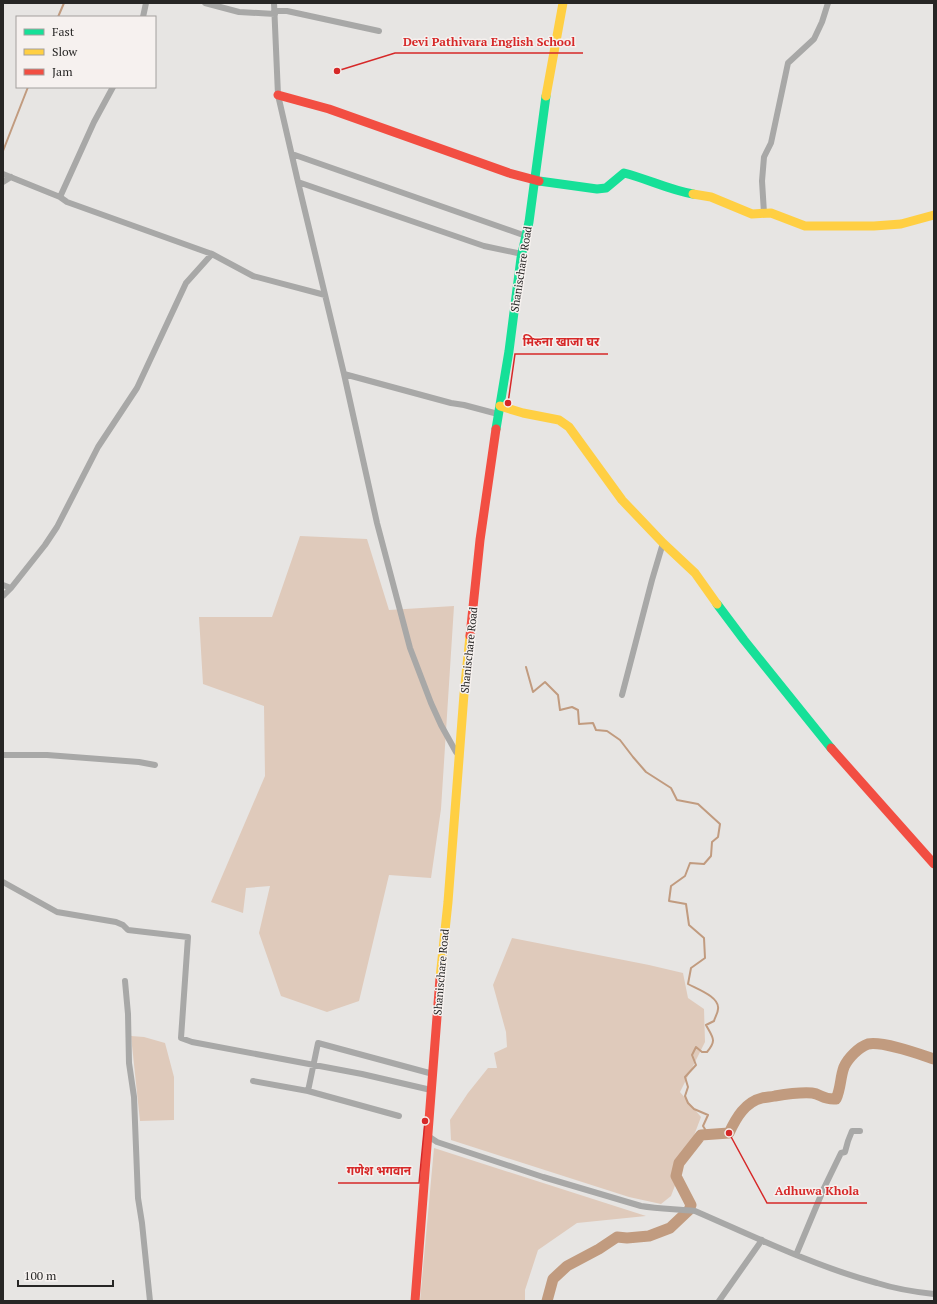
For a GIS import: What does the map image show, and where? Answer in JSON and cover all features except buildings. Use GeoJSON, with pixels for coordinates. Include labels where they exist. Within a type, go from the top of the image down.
{"type":"FeatureCollection","features":[{"type":"Feature","properties":{"kind":"street"},"geometry":{"type":"LineString","coordinates":[[143,16],[146,3]]}},
{"type":"Feature","properties":{"kind":"street"},"geometry":{"type":"LineString","coordinates":[[205,3],[239,12],[275,13],[287,11],[379,31]]}},
{"type":"Feature","properties":{"kind":"street"},"geometry":{"type":"LineString","coordinates":[[274,3],[278,95],[344,374],[377,523],[410,648],[438,718],[460,757]]}},
{"type":"Feature","properties":{"kind":"street","name":"Shanischare Road"},"geometry":{"type":"LineString","coordinates":[[415,1301],[464,694],[480,540],[546,97],[563,3]]}},
{"type":"Feature","properties":{"kind":"street"},"geometry":{"type":"LineString","coordinates":[[764,213],[762,181],[764,157],[771,143],[788,63],[814,39],[822,22],[828,3]]}},
{"type":"Feature","properties":{"kind":"street"},"geometry":{"type":"LineString","coordinates":[[60,197],[94,122],[112,88]]}},
{"type":"Feature","properties":{"kind":"street"},"geometry":{"type":"LineString","coordinates":[[278,95],[329,108],[369,124],[509,173],[534,180],[597,189],[606,188],[624,173],[676,191],[711,197],[752,214],[771,213],[805,226],[874,226],[901,224],[934,215]]}},
{"type":"Feature","properties":{"kind":"street"},"geometry":{"type":"LineString","coordinates":[[292,154],[526,236]]}},
{"type":"Feature","properties":{"kind":"street"},"geometry":{"type":"LineString","coordinates":[[3,174],[60,197],[67,202],[212,254],[253,276],[325,294]]}},
{"type":"Feature","properties":{"kind":"street"},"geometry":{"type":"LineString","coordinates":[[3,182],[11,177]]}},
{"type":"Feature","properties":{"kind":"street"},"geometry":{"type":"LineString","coordinates":[[298,182],[484,246],[522,254]]}},
{"type":"Feature","properties":{"kind":"street"},"geometry":{"type":"LineString","coordinates":[[3,596],[45,545],[57,527],[98,447],[137,388],[186,283],[212,254]]}},
{"type":"Feature","properties":{"kind":"street"},"geometry":{"type":"LineString","coordinates":[[344,374],[450,403],[522,412],[559,420],[569,427],[622,500],[663,543],[695,573],[744,640],[840,759],[934,864]]}},
{"type":"Feature","properties":{"kind":"street"},"geometry":{"type":"LineString","coordinates":[[622,696],[663,543]]}},
{"type":"Feature","properties":{"kind":"street"},"geometry":{"type":"LineString","coordinates":[[3,585],[11,588]]}},
{"type":"Feature","properties":{"kind":"street"},"geometry":{"type":"LineString","coordinates":[[3,755],[47,755],[139,762],[155,765]]}},
{"type":"Feature","properties":{"kind":"street"},"geometry":{"type":"LineString","coordinates":[[3,882],[58,912],[116,922],[123,925],[128,930],[188,937],[181,1038],[192,1042],[432,1090]]}},
{"type":"Feature","properties":{"kind":"street"},"geometry":{"type":"LineString","coordinates":[[125,981],[128,1014],[129,1063],[134,1097],[138,1198],[150,1301]]}},
{"type":"Feature","properties":{"kind":"street"},"geometry":{"type":"LineString","coordinates":[[308,1091],[318,1043],[433,1074]]}},
{"type":"Feature","properties":{"kind":"street"},"geometry":{"type":"LineString","coordinates":[[253,1082],[308,1091],[399,1116]]}},
{"type":"Feature","properties":{"kind":"street"},"geometry":{"type":"LineString","coordinates":[[796,1255],[841,1153],[845,1152],[852,1131],[860,1131]]}},
{"type":"Feature","properties":{"kind":"street"},"geometry":{"type":"LineString","coordinates":[[428,1136],[445,1145],[542,1177],[641,1206],[658,1209],[682,1209],[695,1211],[796,1255],[877,1283],[909,1291],[934,1294]]}},
{"type":"Feature","properties":{"kind":"street"},"geometry":{"type":"LineString","coordinates":[[719,1301],[762,1240]]}},
{"type":"Feature","properties":{"kind":"shaded area"},"geometry":{"type":"Polygon","coordinates":[[[300,536],[367,539],[389,610],[454,606],[441,809],[431,878],[389,875],[359,1001],[327,1012],[281,996],[259,933],[270,886],[246,888],[243,913],[211,902],[265,776],[264,706],[203,684],[199,617],[272,617],[300,536]]]}},
{"type":"Feature","properties":{"kind":"shaded area"},"geometry":{"type":"Polygon","coordinates":[[[512,938],[683,973],[688,998],[704,1009],[705,1042],[680,1092],[701,1117],[671,1196],[661,1204],[629,1197],[451,1140],[450,1120],[468,1093],[488,1068],[497,1068],[494,1053],[507,1047],[506,1032],[493,985],[512,938]]]}},
{"type":"Feature","properties":{"kind":"shaded area"},"geometry":{"type":"Polygon","coordinates":[[[131,1036],[144,1037],[165,1043],[174,1077],[174,1120],[140,1121],[131,1036]]]}},
{"type":"Feature","properties":{"kind":"shaded area"},"geometry":{"type":"Polygon","coordinates":[[[434,1148],[646,1216],[577,1223],[538,1250],[525,1290],[525,1301],[420,1301],[434,1148]]]}},
{"type":"Feature","properties":{"kind":"waterway"},"geometry":{"type":"LineString","coordinates":[[58,16],[64,3]]}},
{"type":"Feature","properties":{"kind":"waterway"},"geometry":{"type":"LineString","coordinates":[[3,151],[28,88]]}},
{"type":"Feature","properties":{"kind":"waterway"},"geometry":{"type":"LineString","coordinates":[[526,667],[533,692],[545,682],[558,695],[560,710],[572,707],[578,710],[579,724],[593,723],[596,730],[607,731],[620,740],[646,772],[671,788],[677,800],[698,804],[720,824],[718,837],[712,842],[711,856],[704,864],[690,863],[685,876],[671,886],[669,901],[686,904],[689,925],[704,938],[705,958],[691,968],[688,984],[712,997],[718,1005],[718,1010],[714,1021],[706,1025],[713,1039],[712,1045],[707,1052],[702,1052],[696,1047],[692,1055],[696,1065],[685,1077],[688,1087],[685,1096],[688,1103],[694,1109],[708,1115],[703,1126],[708,1134]]}},
{"type":"Feature","properties":{"kind":"waterway"},"geometry":{"type":"LineString","coordinates":[[547,1301],[553,1279],[567,1266],[599,1249],[617,1237],[627,1238],[649,1236],[670,1228],[689,1210],[691,1205],[676,1176],[679,1163],[701,1135],[729,1133],[738,1116],[751,1103],[764,1098],[798,1093],[812,1093],[828,1099],[836,1099],[844,1067],[858,1050],[868,1044],[883,1044],[892,1046],[934,1059]]}},
{"type":"Feature","properties":{"kind":"traffic: fast"},"geometry":{"type":"LineString","coordinates":[[496,429],[509,351],[521,258],[529,222],[546,96]]}},
{"type":"Feature","properties":{"kind":"traffic: fast"},"geometry":{"type":"LineString","coordinates":[[539,181],[597,189],[606,188],[624,173],[675,190],[693,194]]}},
{"type":"Feature","properties":{"kind":"traffic: fast"},"geometry":{"type":"LineString","coordinates":[[717,604],[831,748]]}},
{"type":"Feature","properties":{"kind":"traffic: slow"},"geometry":{"type":"LineString","coordinates":[[546,96],[563,3]]}},
{"type":"Feature","properties":{"kind":"traffic: slow"},"geometry":{"type":"LineString","coordinates":[[693,194],[711,197],[752,214],[771,213],[805,226],[874,226],[901,224],[934,215]]}},
{"type":"Feature","properties":{"kind":"traffic: slow"},"geometry":{"type":"LineString","coordinates":[[500,406],[523,413],[559,420],[569,427],[622,500],[663,543],[695,573],[717,604]]}},
{"type":"Feature","properties":{"kind":"traffic: slow"},"geometry":{"type":"LineString","coordinates":[[440,978],[448,902],[470,636]]}},
{"type":"Feature","properties":{"kind":"traffic: jam"},"geometry":{"type":"LineString","coordinates":[[278,95],[329,109],[509,173],[539,181]]}},
{"type":"Feature","properties":{"kind":"traffic: jam"},"geometry":{"type":"LineString","coordinates":[[470,636],[480,540],[496,429]]}},
{"type":"Feature","properties":{"kind":"traffic: jam"},"geometry":{"type":"LineString","coordinates":[[831,748],[934,864]]}},
{"type":"Feature","properties":{"kind":"traffic: jam"},"geometry":{"type":"LineString","coordinates":[[415,1301],[440,978]]}},
{"type":"Feature","properties":{"kind":"place","name":"Devi Pathivara English School"},"geometry":{"type":"Point","coordinates":[337,71]}},
{"type":"Feature","properties":{"kind":"place","name":"मिरुना खाजा घर"},"geometry":{"type":"Point","coordinates":[508,403]}},
{"type":"Feature","properties":{"kind":"place","name":"गणेश भगवान"},"geometry":{"type":"Point","coordinates":[425,1121]}},
{"type":"Feature","properties":{"kind":"place","name":"Adhuwa Khola"},"geometry":{"type":"Point","coordinates":[729,1133]}}]}
